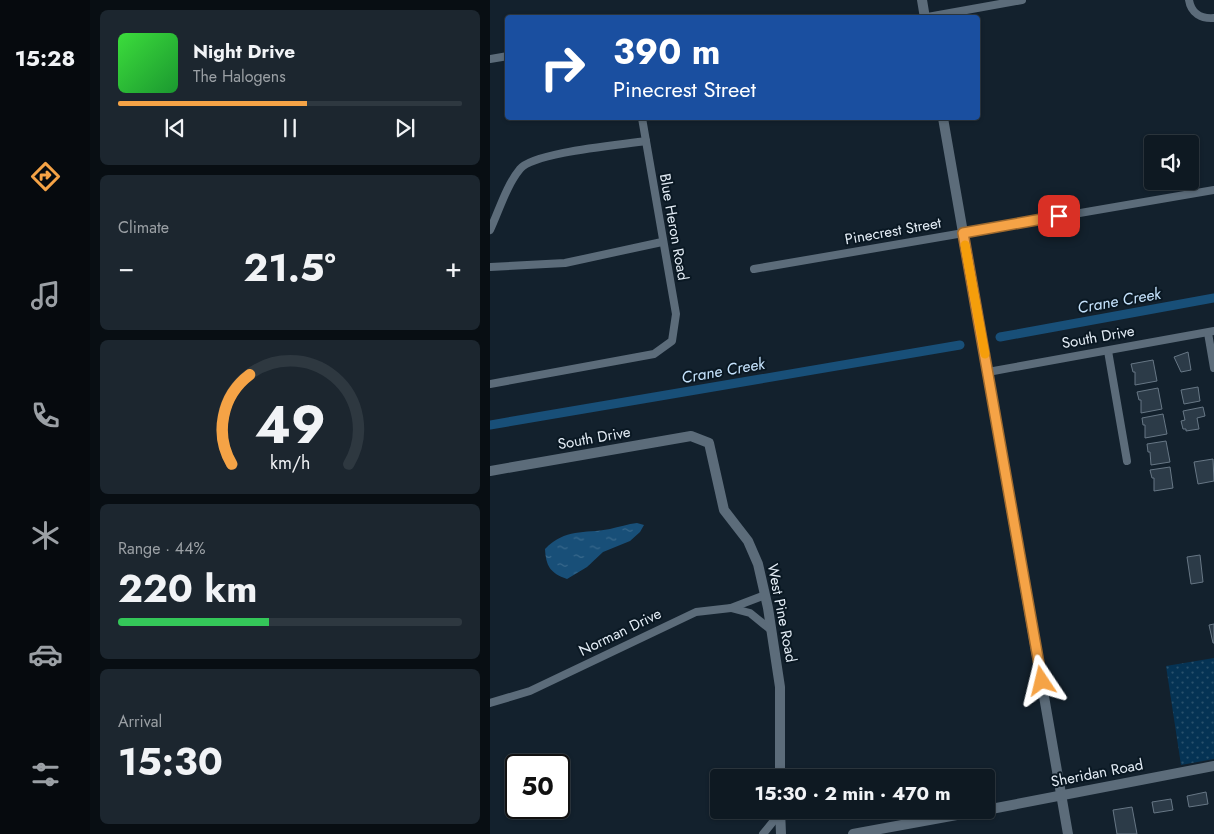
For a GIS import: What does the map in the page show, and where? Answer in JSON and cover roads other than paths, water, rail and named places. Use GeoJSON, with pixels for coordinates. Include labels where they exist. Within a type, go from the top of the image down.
{"type":"FeatureCollection","features":[{"type":"Feature","properties":{"kind":"street"},"geometry":{"type":"LineString","coordinates":[[922,0],[924,15]]}},
{"type":"Feature","properties":{"kind":"street"},"geometry":{"type":"LineString","coordinates":[[936,15],[1022,0]]}},
{"type":"Feature","properties":{"kind":"street"},"geometry":{"type":"LineString","coordinates":[[1189,0],[1190,6],[1199,16],[1214,18]]}},
{"type":"Feature","properties":{"kind":"street"},"geometry":{"type":"LineString","coordinates":[[490,59],[505,56]]}},
{"type":"Feature","properties":{"kind":"street","name":"Blue Heron Road"},"geometry":{"type":"LineString","coordinates":[[490,384],[654,354],[672,342],[676,314],[642,120]]}},
{"type":"Feature","properties":{"kind":"street"},"geometry":{"type":"LineString","coordinates":[[943,120],[1068,834]]}},
{"type":"Feature","properties":{"kind":"street"},"geometry":{"type":"LineString","coordinates":[[490,230],[512,181],[521,167],[538,158],[646,141]]}},
{"type":"Feature","properties":{"kind":"street","name":"Pinecrest Street"},"geometry":{"type":"LineString","coordinates":[[754,269],[1214,190]]}},
{"type":"Feature","properties":{"kind":"street"},"geometry":{"type":"LineString","coordinates":[[490,267],[565,263],[662,242]]}},
{"type":"Feature","properties":{"kind":"street"},"geometry":{"type":"LineString","coordinates":[[1211,332],[1214,368]]}},
{"type":"Feature","properties":{"kind":"street","name":"South Drive"},"geometry":{"type":"LineString","coordinates":[[988,372],[1211,332]]}},
{"type":"Feature","properties":{"kind":"street"},"geometry":{"type":"LineString","coordinates":[[1108,351],[1127,461]]}},
{"type":"Feature","properties":{"kind":"street","name":"South Drive"},"geometry":{"type":"LineString","coordinates":[[490,471],[692,436],[703,439]]}},
{"type":"Feature","properties":{"kind":"street","name":"West Pine Road"},"geometry":{"type":"LineString","coordinates":[[703,439],[709,443],[713,453],[720,498],[724,510],[748,541],[758,564],[780,687],[780,769]]}},
{"type":"Feature","properties":{"kind":"street","name":"Norman Drive"},"geometry":{"type":"LineString","coordinates":[[490,703],[530,691],[696,612],[731,608],[765,595]]}},
{"type":"Feature","properties":{"kind":"street"},"geometry":{"type":"LineString","coordinates":[[731,608],[750,613],[771,630]]}},
{"type":"Feature","properties":{"kind":"street","name":"Sheridan Road"},"geometry":{"type":"LineString","coordinates":[[995,808],[1214,766]]}},
{"type":"Feature","properties":{"kind":"street"},"geometry":{"type":"LineString","coordinates":[[763,834],[774,819]]}},
{"type":"Feature","properties":{"kind":"street"},"geometry":{"type":"LineString","coordinates":[[781,819],[782,834]]}},
{"type":"Feature","properties":{"kind":"street","name":"Sheridan Road"},"geometry":{"type":"LineString","coordinates":[[854,834],[936,819]]}},
{"type":"Feature","properties":{"kind":"water"},"geometry":{"type":"Polygon","coordinates":[[[637,523],[644,525],[640,532],[630,541],[603,552],[587,567],[567,579],[553,571],[546,560],[545,549],[560,538],[575,533],[610,529],[637,523]]]}},
{"type":"Feature","properties":{"kind":"waterway","name":"Crane Creek"},"geometry":{"type":"LineString","coordinates":[[1000,337],[1214,298]]}},
{"type":"Feature","properties":{"kind":"waterway","name":"Crane Creek"},"geometry":{"type":"LineString","coordinates":[[490,425],[960,345]]}}]}
